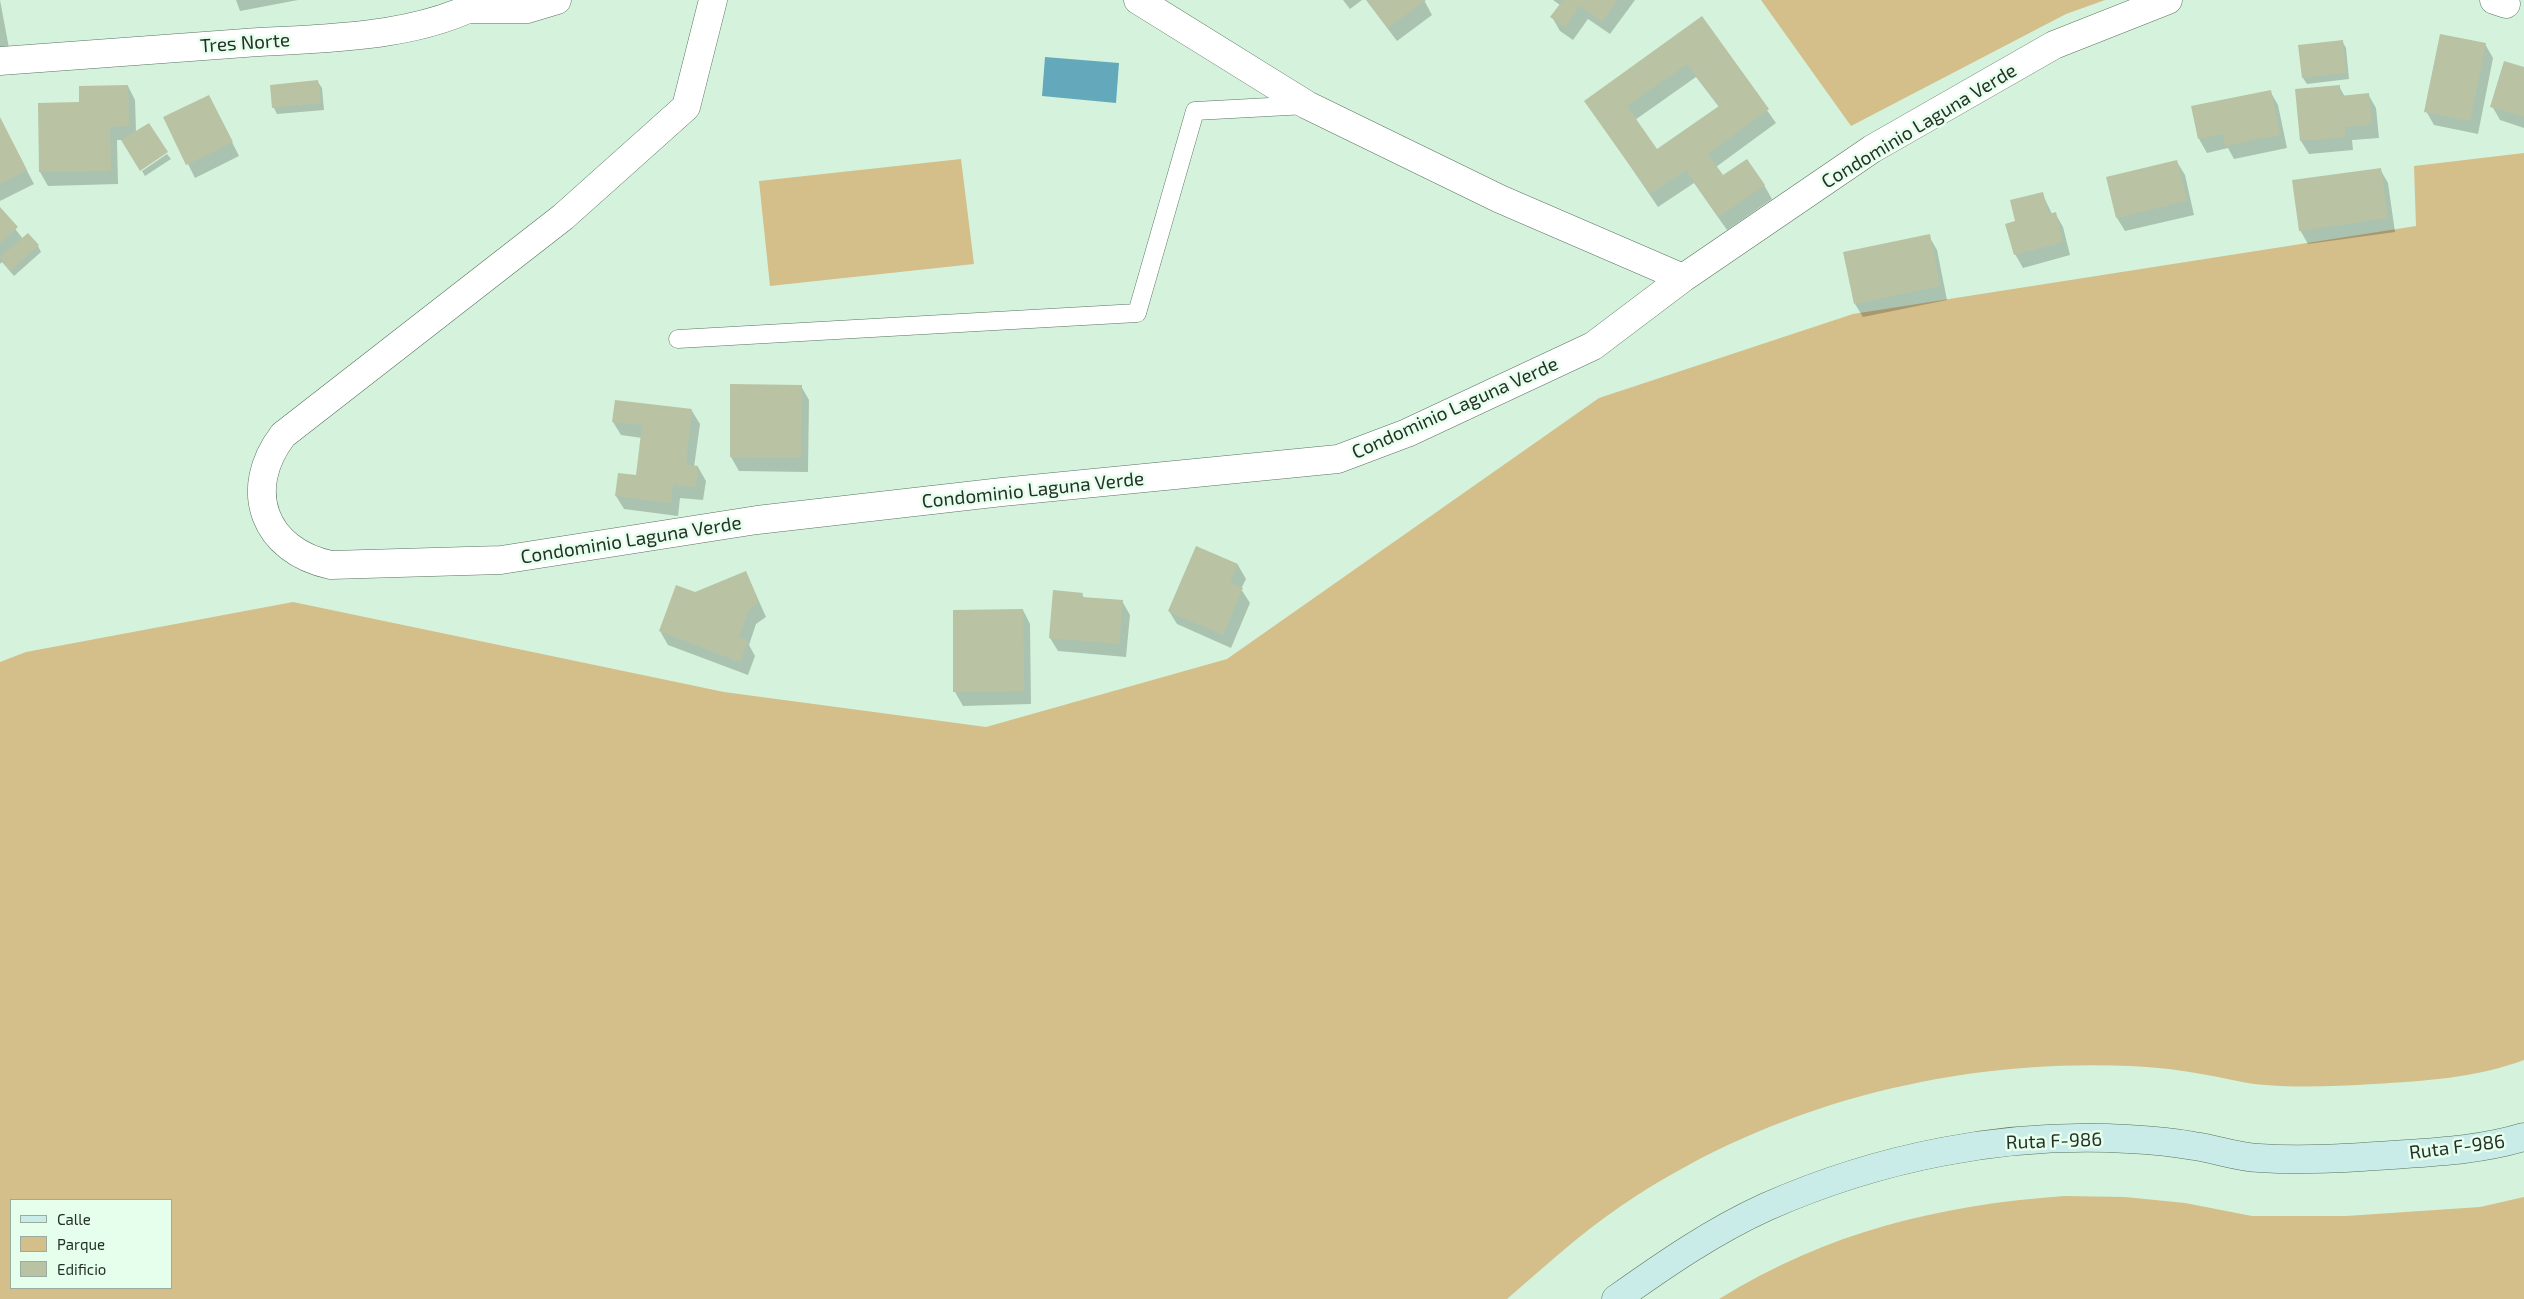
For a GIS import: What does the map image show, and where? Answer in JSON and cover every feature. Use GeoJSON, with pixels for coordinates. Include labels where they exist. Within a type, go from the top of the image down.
{"type":"FeatureCollection","features":[{"type":"Feature","properties":{"kind":"main road","name":"Ruta F-986"},"geometry":{"type":"LineString","coordinates":[[1616,1299],[1670,1261],[1712,1235],[1765,1208],[1819,1185],[1875,1167],[1932,1153],[1997,1143],[2062,1138],[2128,1139],[2193,1146],[2258,1158],[2345,1158],[2472,1149],[2524,1137]]}},
{"type":"Feature","properties":{"kind":"street"},"geometry":{"type":"LineString","coordinates":[[472,3],[527,9],[557,0]]}},
{"type":"Feature","properties":{"kind":"street","name":"Condominio Laguna Verde"},"geometry":{"type":"LineString","coordinates":[[713,0],[686,107],[563,217],[283,435],[264,468],[263,506],[270,524],[281,540],[296,552],[312,561],[332,565],[501,560],[757,520],[1002,492],[1338,459],[1407,433],[1593,346],[1683,278],[1872,149],[2054,45],[2168,0]]}},
{"type":"Feature","properties":{"kind":"street"},"geometry":{"type":"LineString","coordinates":[[1138,0],[1307,105],[1500,199],[1683,278]]}},
{"type":"Feature","properties":{"kind":"street","name":"Tres Norte"},"geometry":{"type":"LineString","coordinates":[[0,61],[342,36],[419,26],[472,3]]}},
{"type":"Feature","properties":{"kind":"lane"},"geometry":{"type":"LineString","coordinates":[[678,339],[1137,313],[1195,111],[1307,105]]}},
{"type":"Feature","properties":{"kind":"green space"},"geometry":{"type":"Polygon","coordinates":[[[1761,0],[2105,0],[2066,14],[1851,126],[1761,0]]]}},
{"type":"Feature","properties":{"kind":"green space"},"geometry":{"type":"Polygon","coordinates":[[[2524,153],[2524,1060],[2487,1071],[2450,1078],[2320,1086],[2259,1084],[2150,1067],[2064,1066],[1997,1070],[1930,1080],[1864,1095],[1800,1115],[1738,1140],[1678,1171],[1621,1206],[1591,1228],[1507,1299],[0,1299],[0,662],[26,652],[293,602],[724,692],[986,727],[1227,659],[1599,398],[1853,314],[2416,226],[2414,166],[2524,153]]]}},
{"type":"Feature","properties":{"kind":"green space"},"geometry":{"type":"Polygon","coordinates":[[[961,159],[974,264],[770,286],[759,181],[961,159]]]}},
{"type":"Feature","properties":{"kind":"green space"},"geometry":{"type":"Polygon","coordinates":[[[2064,1196],[2125,1197],[2185,1203],[2252,1216],[2346,1216],[2480,1207],[2524,1197],[2524,1299],[1719,1299],[1801,1256],[1843,1239],[1885,1226],[1973,1206],[2064,1196]]]}},
{"type":"Feature","properties":{"kind":"water"},"geometry":{"type":"Polygon","coordinates":[[[1045,57],[1119,63],[1116,103],[1042,96],[1045,57]]]}},
{"type":"Feature","properties":{"kind":"building"},"geometry":{"type":"Polygon","coordinates":[[[1367,0],[1426,0],[1388,28],[1367,0]]]}},
{"type":"Feature","properties":{"kind":"building"},"geometry":{"type":"Polygon","coordinates":[[[1563,0],[1617,0],[1602,22],[1580,6],[1565,27],[1550,17],[1563,0]]]}},
{"type":"Feature","properties":{"kind":"building"},"geometry":{"type":"Polygon","coordinates":[[[1702,16],[1769,109],[1708,154],[1723,175],[1747,159],[1765,185],[1718,217],[1686,170],[1650,194],[1584,101],[1702,16]],[[1687,64],[1627,106],[1657,149],[1719,106],[1687,64]]]}},
{"type":"Feature","properties":{"kind":"building"},"geometry":{"type":"Polygon","coordinates":[[[2440,34],[2486,43],[2470,121],[2424,112],[2440,34]]]}},
{"type":"Feature","properties":{"kind":"building"},"geometry":{"type":"Polygon","coordinates":[[[2343,40],[2346,73],[2302,78],[2298,45],[2343,40]]]}},
{"type":"Feature","properties":{"kind":"building"},"geometry":{"type":"Polygon","coordinates":[[[2504,61],[2524,67],[2524,117],[2490,107],[2504,61]]]}},
{"type":"Feature","properties":{"kind":"building"},"geometry":{"type":"Polygon","coordinates":[[[318,80],[321,103],[272,108],[270,85],[318,80]]]}},
{"type":"Feature","properties":{"kind":"building"},"geometry":{"type":"Polygon","coordinates":[[[128,85],[129,126],[110,127],[111,171],[39,172],[38,103],[79,102],[79,86],[128,85]]]}},
{"type":"Feature","properties":{"kind":"building"},"geometry":{"type":"Polygon","coordinates":[[[2340,85],[2340,96],[2369,93],[2372,124],[2345,127],[2345,137],[2300,141],[2295,89],[2340,85]]]}},
{"type":"Feature","properties":{"kind":"building"},"geometry":{"type":"Polygon","coordinates":[[[2271,90],[2280,135],[2225,146],[2223,134],[2198,139],[2191,106],[2271,90]]]}},
{"type":"Feature","properties":{"kind":"building"},"geometry":{"type":"Polygon","coordinates":[[[209,95],[233,142],[186,165],[163,117],[209,95]]]}},
{"type":"Feature","properties":{"kind":"building"},"geometry":{"type":"Polygon","coordinates":[[[0,117],[27,170],[0,184],[0,117]]]}},
{"type":"Feature","properties":{"kind":"building"},"geometry":{"type":"Polygon","coordinates":[[[149,123],[168,152],[140,171],[121,140],[149,123]]]}},
{"type":"Feature","properties":{"kind":"building"},"geometry":{"type":"Polygon","coordinates":[[[2177,160],[2187,201],[2116,218],[2106,177],[2177,160]]]}},
{"type":"Feature","properties":{"kind":"building"},"geometry":{"type":"Polygon","coordinates":[[[2381,168],[2388,218],[2299,231],[2292,180],[2381,168]]]}},
{"type":"Feature","properties":{"kind":"building"},"geometry":{"type":"Polygon","coordinates":[[[2043,192],[2049,214],[2056,212],[2063,242],[2014,255],[2005,224],[2015,221],[2010,200],[2043,192]]]}},
{"type":"Feature","properties":{"kind":"building"},"geometry":{"type":"Polygon","coordinates":[[[0,207],[18,227],[0,243],[0,207]]]}},
{"type":"Feature","properties":{"kind":"building"},"geometry":{"type":"Polygon","coordinates":[[[28,233],[39,245],[10,271],[0,257],[28,233]]]}},
{"type":"Feature","properties":{"kind":"building"},"geometry":{"type":"Polygon","coordinates":[[[1930,234],[1940,286],[1854,304],[1843,252],[1930,234]]]}},
{"type":"Feature","properties":{"kind":"building"},"geometry":{"type":"Polygon","coordinates":[[[730,384],[802,385],[801,458],[730,457],[730,384]]]}},
{"type":"Feature","properties":{"kind":"building"},"geometry":{"type":"Polygon","coordinates":[[[615,400],[692,409],[686,464],[698,466],[696,487],[673,484],[671,503],[615,496],[618,473],[636,475],[642,425],[612,422],[615,400]]]}},
{"type":"Feature","properties":{"kind":"building"},"geometry":{"type":"Polygon","coordinates":[[[1196,546],[1238,564],[1230,582],[1243,588],[1223,635],[1168,611],[1196,546]]]}},
{"type":"Feature","properties":{"kind":"building"},"geometry":{"type":"Polygon","coordinates":[[[746,571],[759,602],[749,610],[739,637],[748,641],[740,662],[659,631],[676,585],[695,592],[746,571]]]}},
{"type":"Feature","properties":{"kind":"building"},"geometry":{"type":"Polygon","coordinates":[[[1053,590],[1083,593],[1082,597],[1123,600],[1119,644],[1049,638],[1053,590]]]}},
{"type":"Feature","properties":{"kind":"building"},"geometry":{"type":"Polygon","coordinates":[[[1023,609],[1024,691],[953,692],[953,610],[1023,609]]]}}]}
